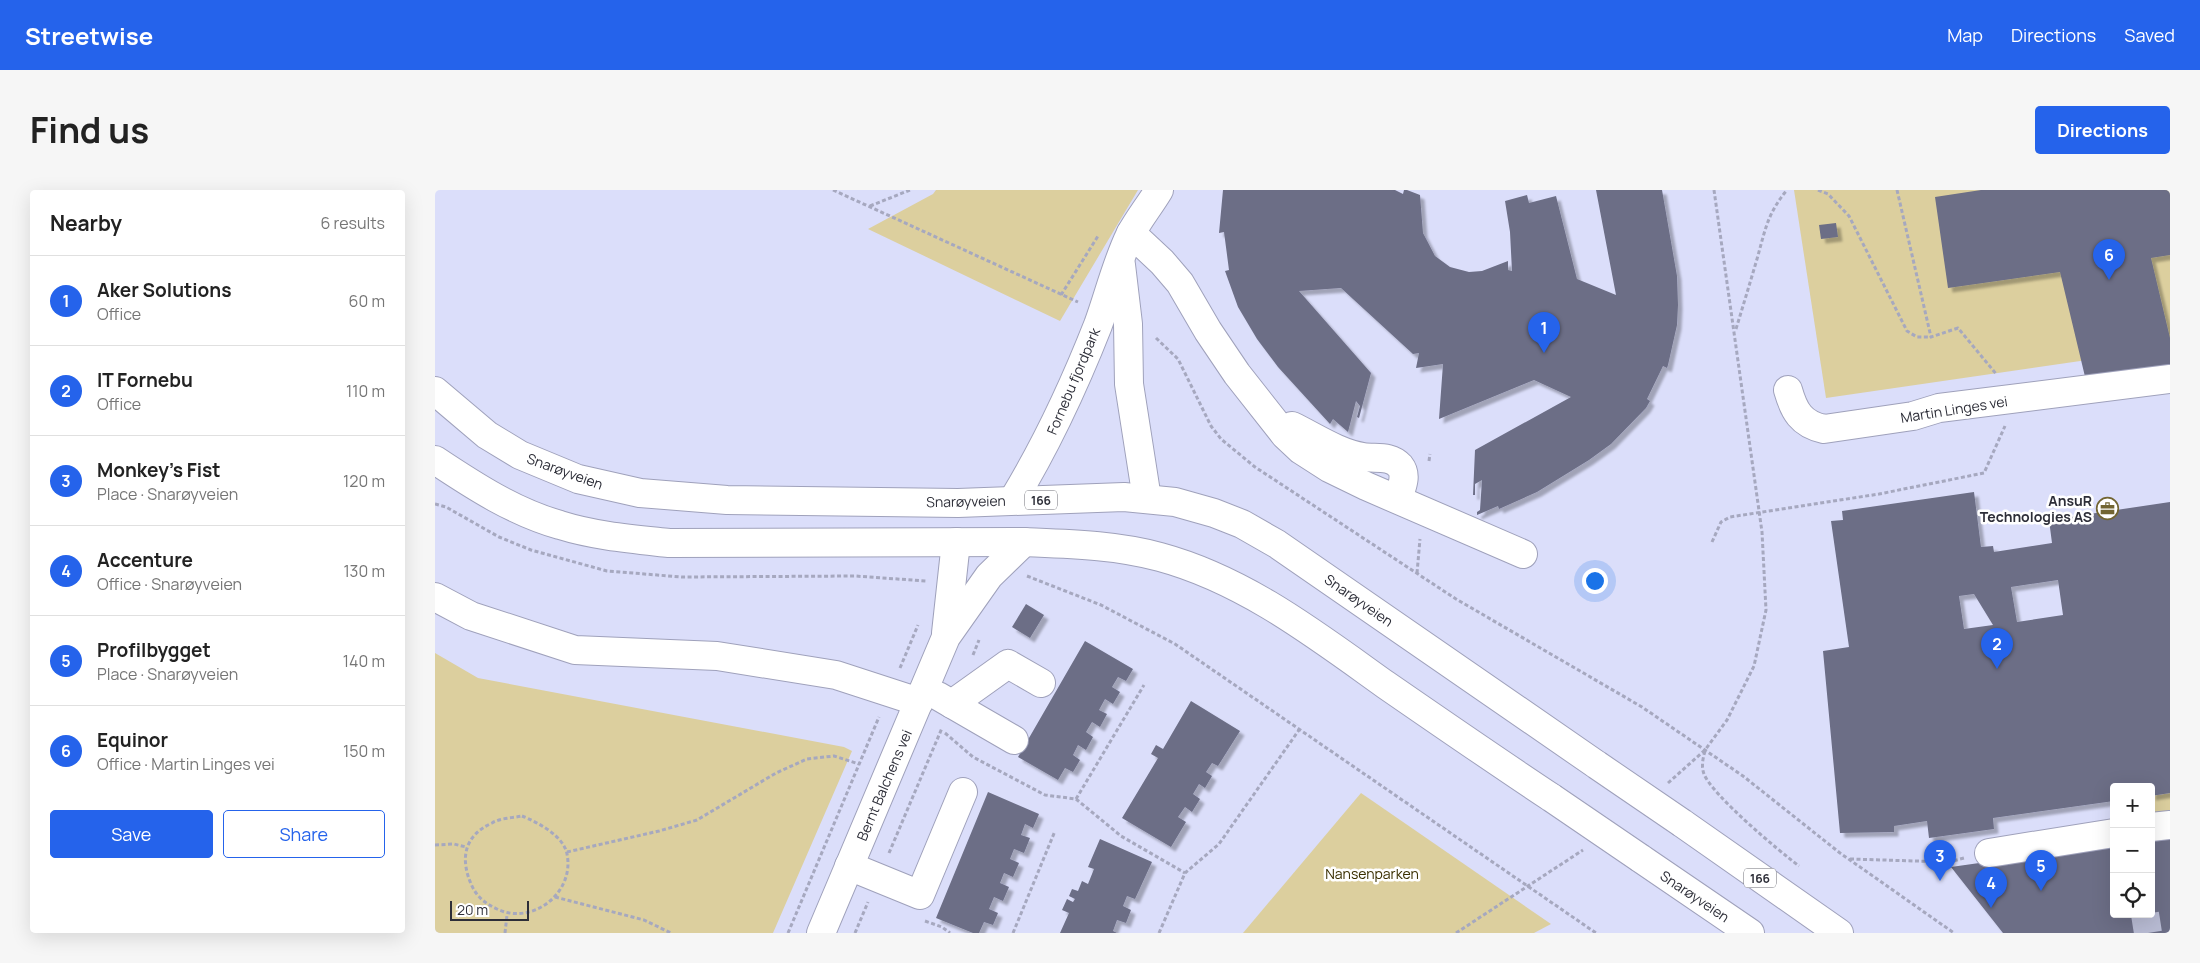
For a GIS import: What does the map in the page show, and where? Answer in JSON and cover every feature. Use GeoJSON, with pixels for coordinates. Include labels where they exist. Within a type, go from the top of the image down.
{"type":"FeatureCollection","features":[{"type":"Feature","properties":{"kind":"main road","name":"Fornebu fjordpark"},"geometry":{"type":"LineString","coordinates":[[1013,500],[1038,458],[1075,380],[1102,313],[1126,245],[1159,190]]}},
{"type":"Feature","properties":{"kind":"main road"},"geometry":{"type":"LineString","coordinates":[[1147,499],[1129,384],[1126,245],[1162,262],[1180,283],[1207,331],[1268,414],[1346,453],[1365,458],[1379,457],[1394,461],[1401,467],[1404,479],[1398,499],[1523,554]]}},
{"type":"Feature","properties":{"kind":"main road","name":"Martin Linges vei"},"geometry":{"type":"LineString","coordinates":[[1788,390],[1793,407],[1801,419],[1813,426],[1824,428],[1913,416],[1939,408],[2170,379]]}},
{"type":"Feature","properties":{"kind":"main road","name":"Snarøyveien"},"geometry":{"type":"LineString","coordinates":[[435,391],[487,435],[520,455],[578,479],[640,493],[727,500],[958,503],[1124,497],[1175,502],[1214,513],[1242,524],[1277,544],[1682,822],[1839,933]]}},
{"type":"Feature","properties":{"kind":"main road"},"geometry":{"type":"LineString","coordinates":[[435,460],[499,500],[527,513],[559,525],[603,535],[669,543],[1025,542]]}},
{"type":"Feature","properties":{"kind":"main road","name":"Bernt Balchens vei"},"geometry":{"type":"LineString","coordinates":[[946,637],[956,542]]}},
{"type":"Feature","properties":{"kind":"main road","name":"Snarøyveien"},"geometry":{"type":"LineString","coordinates":[[1025,542],[1083,544],[1133,551],[1176,562],[1223,580],[1280,612],[1750,933]]}},
{"type":"Feature","properties":{"kind":"main road","name":"Bernt Balchens vei"},"geometry":{"type":"LineString","coordinates":[[821,933],[946,637],[989,576],[1025,542]]}},
{"type":"Feature","properties":{"kind":"main road"},"geometry":{"type":"LineString","coordinates":[[435,597],[471,616],[575,650],[717,656],[836,675],[889,694],[921,696],[952,704],[1014,740]]}},
{"type":"Feature","properties":{"kind":"main road"},"geometry":{"type":"LineString","coordinates":[[952,704],[1008,664],[1041,683]]}},
{"type":"Feature","properties":{"kind":"main road"},"geometry":{"type":"LineString","coordinates":[[849,866],[920,895],[963,792]]}},
{"type":"Feature","properties":{"kind":"main road"},"geometry":{"type":"LineString","coordinates":[[2155,827],[2170,825]]}},
{"type":"Feature","properties":{"kind":"main road"},"geometry":{"type":"LineString","coordinates":[[1989,852],[2110,834]]}},
{"type":"Feature","properties":{"kind":"path"},"geometry":{"type":"LineString","coordinates":[[833,190],[1083,304]]}},
{"type":"Feature","properties":{"kind":"path"},"geometry":{"type":"LineString","coordinates":[[869,206],[910,190]]}},
{"type":"Feature","properties":{"kind":"path"},"geometry":{"type":"LineString","coordinates":[[1663,786],[1705,750],[1727,720],[1754,666],[1766,610],[1762,532],[1714,190]]}},
{"type":"Feature","properties":{"kind":"path"},"geometry":{"type":"LineString","coordinates":[[1735,332],[1764,227],[1777,201],[1787,190]]}},
{"type":"Feature","properties":{"kind":"path"},"geometry":{"type":"LineString","coordinates":[[1712,542],[1721,522],[1730,517],[1759,511],[1879,494],[1984,473],[2018,398],[1958,328],[1931,337],[1917,337],[1907,330],[1849,216],[1828,194],[1818,190]]}},
{"type":"Feature","properties":{"kind":"path"},"geometry":{"type":"LineString","coordinates":[[1897,190],[1931,337]]}},
{"type":"Feature","properties":{"kind":"path"},"geometry":{"type":"LineString","coordinates":[[1061,294],[1100,232]]}},
{"type":"Feature","properties":{"kind":"path"},"geometry":{"type":"LineString","coordinates":[[1154,337],[1170,349],[1178,359],[1211,426],[1221,439],[1255,467],[1431,583],[1497,623],[1604,683],[1705,750],[1743,776],[1849,859],[1954,933]]}},
{"type":"Feature","properties":{"kind":"path"},"geometry":{"type":"LineString","coordinates":[[1022,577],[1029,576],[1101,605],[1175,644],[1596,933]]}},
{"type":"Feature","properties":{"kind":"path"},"geometry":{"type":"LineString","coordinates":[[788,933],[920,621]]}},
{"type":"Feature","properties":{"kind":"path"},"geometry":{"type":"LineString","coordinates":[[971,659],[982,632]]}},
{"type":"Feature","properties":{"kind":"path"},"geometry":{"type":"LineString","coordinates":[[1076,799],[1144,685]]}},
{"type":"Feature","properties":{"kind":"path"},"geometry":{"type":"LineString","coordinates":[[855,933],[952,704]]}},
{"type":"Feature","properties":{"kind":"path"},"geometry":{"type":"LineString","coordinates":[[941,730],[973,757],[1045,795],[1076,799],[1121,836],[1185,873]]}},
{"type":"Feature","properties":{"kind":"path"},"geometry":{"type":"LineString","coordinates":[[1159,933],[1185,873],[1219,844],[1299,730]]}},
{"type":"Feature","properties":{"kind":"path"},"geometry":{"type":"LineString","coordinates":[[1705,750],[1702,764],[1704,774],[1719,794],[1782,853],[1799,866]]}},
{"type":"Feature","properties":{"kind":"path"},"geometry":{"type":"LineString","coordinates":[[567,852],[659,831],[697,820],[776,773],[807,759],[834,756],[859,764]]}},
{"type":"Feature","properties":{"kind":"path"},"geometry":{"type":"LineString","coordinates":[[522,816],[535,821],[554,834],[567,852],[568,871],[555,897],[536,911],[521,915],[507,915],[489,906],[475,893],[466,874],[466,847],[474,835],[492,822],[522,816]]}},
{"type":"Feature","properties":{"kind":"path"},"geometry":{"type":"LineString","coordinates":[[1013,933],[1055,831]]}},
{"type":"Feature","properties":{"kind":"path"},"geometry":{"type":"LineString","coordinates":[[435,845],[454,844],[466,847]]}},
{"type":"Feature","properties":{"kind":"path"},"geometry":{"type":"LineString","coordinates":[[1455,933],[1528,887],[1590,844]]}},
{"type":"Feature","properties":{"kind":"path"},"geometry":{"type":"LineString","coordinates":[[1849,859],[1949,862],[1989,852]]}},
{"type":"Feature","properties":{"kind":"path"},"geometry":{"type":"LineString","coordinates":[[555,897],[644,920],[671,933]]}},
{"type":"Feature","properties":{"kind":"path"},"geometry":{"type":"LineString","coordinates":[[505,933],[507,915]]}},
{"type":"Feature","properties":{"kind":"green space"},"geometry":{"type":"Polygon","coordinates":[[[936,190],[1138,190],[1060,321],[868,229],[933,194],[936,190]]]}},
{"type":"Feature","properties":{"kind":"green space"},"geometry":{"type":"Polygon","coordinates":[[[1794,190],[2170,190],[2170,348],[1826,398],[1794,190]]]}},
{"type":"Feature","properties":{"kind":"green space"},"geometry":{"type":"Polygon","coordinates":[[[435,653],[478,678],[844,747],[852,751],[773,933],[435,933],[435,653]]]}},
{"type":"Feature","properties":{"kind":"green space","name":"Nansenparken"},"geometry":{"type":"Polygon","coordinates":[[[1361,793],[1551,924],[1534,933],[1243,933],[1361,793]]]}},
{"type":"Feature","properties":{"kind":"green space"},"geometry":{"type":"Polygon","coordinates":[[[2170,793],[2170,817],[2155,819],[2155,795],[2170,793]]]}},
{"type":"Feature","properties":{"kind":"building"},"geometry":{"type":"Polygon","coordinates":[[[1223,190],[1395,190],[1403,194],[1404,190],[1407,190],[1420,195],[1423,233],[1435,256],[1450,267],[1469,272],[1482,271],[1508,261],[1508,270],[1512,271],[1510,232],[1505,201],[1527,195],[1529,203],[1556,196],[1577,279],[1616,295],[1596,190],[1662,190],[1677,276],[1678,305],[1677,325],[1667,368],[1663,366],[1647,399],[1650,401],[1646,408],[1611,444],[1537,492],[1499,509],[1498,506],[1477,515],[1477,512],[1480,510],[1482,480],[1475,484],[1475,495],[1473,495],[1475,450],[1571,397],[1534,380],[1439,419],[1443,364],[1416,368],[1419,353],[1413,354],[1341,288],[1299,291],[1371,373],[1359,418],[1357,417],[1360,406],[1356,401],[1348,432],[1333,419],[1330,424],[1278,367],[1257,339],[1238,307],[1225,271],[1229,270],[1224,232],[1219,233],[1223,190]]]}},
{"type":"Feature","properties":{"kind":"building"},"geometry":{"type":"Polygon","coordinates":[[[1981,190],[2170,190],[2170,255],[2151,258],[2170,338],[2170,365],[2087,385],[2060,272],[1948,288],[1935,197],[1981,190]]]}},
{"type":"Feature","properties":{"kind":"building"},"geometry":{"type":"Polygon","coordinates":[[[1836,223],[1838,237],[1821,239],[1819,225],[1836,223]]]}},
{"type":"Feature","properties":{"kind":"building"},"geometry":{"type":"Polygon","coordinates":[[[1974,492],[1981,547],[1993,546],[1994,552],[2052,543],[2049,520],[2170,502],[2170,793],[2155,795],[2155,783],[2110,783],[2110,802],[1993,818],[1994,829],[1929,838],[1927,821],[1894,826],[1894,832],[1840,833],[1823,651],[1849,647],[1831,521],[1843,520],[1842,511],[1974,492]],[[2058,580],[2011,587],[2017,622],[2063,615],[2058,580]],[[1974,594],[1959,596],[1964,629],[1993,625],[1974,594]]]}},
{"type":"Feature","properties":{"kind":"building"},"geometry":{"type":"Polygon","coordinates":[[[1026,604],[1044,615],[1030,638],[1012,627],[1026,604]]]}},
{"type":"Feature","properties":{"kind":"building"},"geometry":{"type":"Polygon","coordinates":[[[1085,641],[1133,669],[1126,681],[1118,677],[1112,687],[1120,692],[1113,704],[1105,699],[1099,710],[1107,714],[1100,727],[1092,722],[1086,732],[1093,737],[1086,750],[1078,745],[1073,755],[1080,760],[1073,772],[1065,768],[1058,780],[1018,757],[1085,641]]]}},
{"type":"Feature","properties":{"kind":"building"},"geometry":{"type":"Polygon","coordinates":[[[1191,701],[1240,731],[1218,766],[1212,763],[1206,772],[1212,776],[1205,788],[1199,784],[1193,794],[1200,799],[1192,812],[1185,807],[1178,817],[1186,822],[1171,847],[1122,818],[1158,758],[1151,754],[1156,745],[1163,749],[1191,701]]]}},
{"type":"Feature","properties":{"kind":"building"},"geometry":{"type":"Polygon","coordinates":[[[988,792],[1039,814],[1033,828],[1025,824],[1021,835],[1030,838],[1024,853],[1014,849],[1010,859],[1019,863],[1013,877],[1004,873],[1000,883],[1009,887],[1003,901],[994,897],[989,909],[998,913],[993,925],[984,922],[979,933],[973,933],[936,918],[988,792]]]}},
{"type":"Feature","properties":{"kind":"building"},"geometry":{"type":"Polygon","coordinates":[[[2170,836],[2170,933],[2003,933],[1951,867],[2110,845],[2110,918],[2155,918],[2155,838],[2170,836]]]}},
{"type":"Feature","properties":{"kind":"building"},"geometry":{"type":"Polygon","coordinates":[[[1100,839],[1152,862],[1135,899],[1127,896],[1123,906],[1131,910],[1126,923],[1117,920],[1113,931],[1117,933],[1060,933],[1069,913],[1062,910],[1067,899],[1073,902],[1075,899],[1069,896],[1072,889],[1078,891],[1082,881],[1088,884],[1094,869],[1088,867],[1100,839]]]}},
{"type":"Feature","properties":{"kind":"tunnel"},"geometry":{"type":"LineString","coordinates":[[2146,918],[2148,933]]}},
{"type":"Feature","properties":{"kind":"place","name":"Equinor"},"geometry":{"type":"Point","coordinates":[2109,280]}},
{"type":"Feature","properties":{"kind":"place","name":"Aker Solutions"},"geometry":{"type":"Point","coordinates":[1544,353]}},
{"type":"Feature","properties":{"kind":"place","name":"AnsuR Technologies AS"},"geometry":{"type":"Point","coordinates":[2108,508]}},
{"type":"Feature","properties":{"kind":"place","name":"IT Fornebu"},"geometry":{"type":"Point","coordinates":[1997,669]}},
{"type":"Feature","properties":{"kind":"place","name":"Monkey’s Fist"},"geometry":{"type":"Point","coordinates":[1940,881]}},
{"type":"Feature","properties":{"kind":"place","name":"Profilbygget"},"geometry":{"type":"Point","coordinates":[2041,891]}},
{"type":"Feature","properties":{"kind":"place","name":"Accenture"},"geometry":{"type":"Point","coordinates":[1991,908]}}]}
